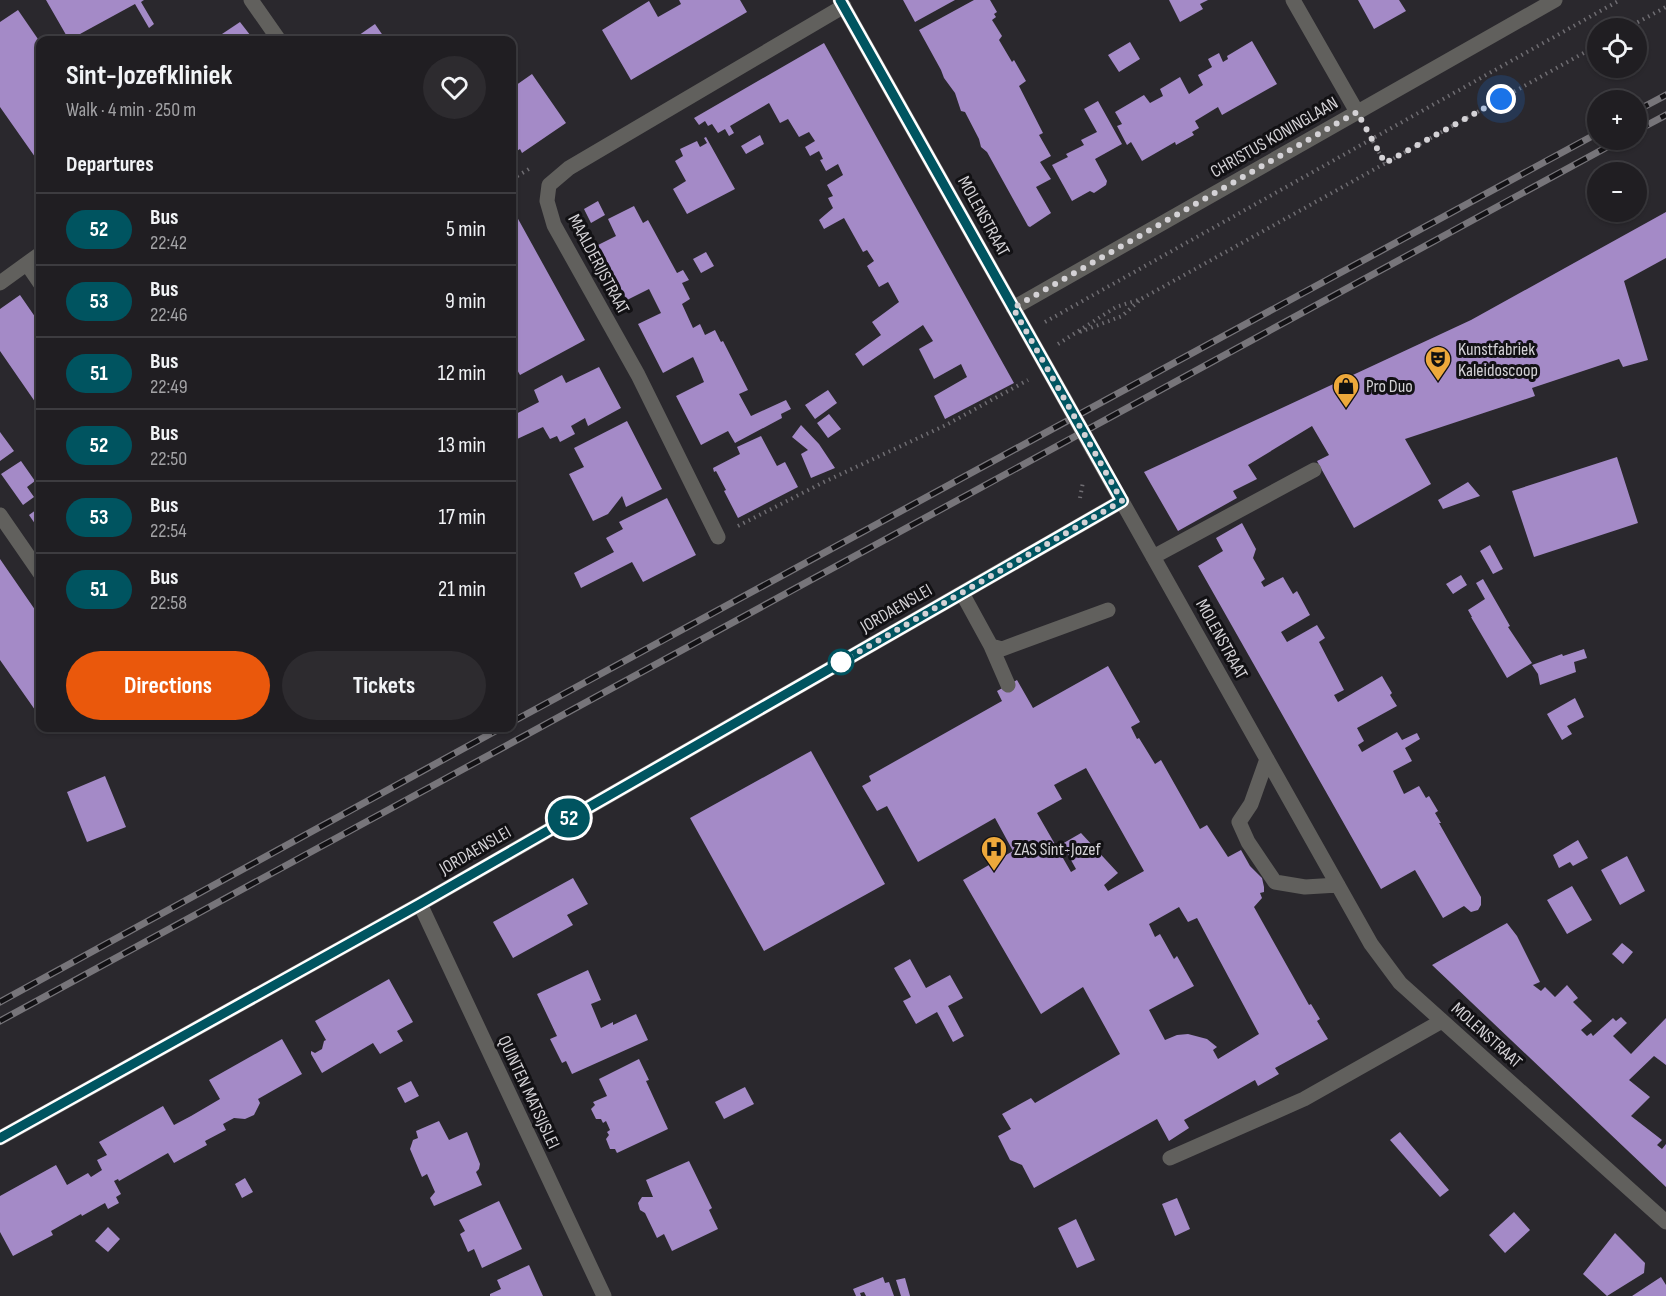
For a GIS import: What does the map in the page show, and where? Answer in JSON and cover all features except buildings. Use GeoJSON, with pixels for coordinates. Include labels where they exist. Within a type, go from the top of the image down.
{"type":"FeatureCollection","features":[{"type":"Feature","properties":{"kind":"street"},"geometry":{"type":"LineString","coordinates":[[251,0],[276,36]]}},
{"type":"Feature","properties":{"kind":"street"},"geometry":{"type":"LineString","coordinates":[[1293,0],[1357,112]]}},
{"type":"Feature","properties":{"kind":"street","name":"CHRISTUS KONINGLAAN"},"geometry":{"type":"LineString","coordinates":[[1013,308],[1555,0]]}},
{"type":"Feature","properties":{"kind":"street","name":"MOLENSTRAAT"},"geometry":{"type":"LineString","coordinates":[[842,3],[1371,944],[1400,983],[1666,1222]]}},
{"type":"Feature","properties":{"kind":"street","name":"MAALDERIJSTRAAT"},"geometry":{"type":"LineString","coordinates":[[718,537],[638,375],[554,225],[548,201],[549,185],[569,168],[842,3]]}},
{"type":"Feature","properties":{"kind":"street"},"geometry":{"type":"LineString","coordinates":[[0,282],[36,257]]}},
{"type":"Feature","properties":{"kind":"street"},"geometry":{"type":"LineString","coordinates":[[27,264],[36,277]]}},
{"type":"Feature","properties":{"kind":"street"},"geometry":{"type":"LineString","coordinates":[[1153,557],[1314,470]]}},
{"type":"Feature","properties":{"kind":"street","name":"JORDAENSLEI"},"geometry":{"type":"LineString","coordinates":[[0,1138],[420,904],[1122,501]]}},
{"type":"Feature","properties":{"kind":"street"},"geometry":{"type":"LineString","coordinates":[[0,515],[36,567]]}},
{"type":"Feature","properties":{"kind":"street"},"geometry":{"type":"LineString","coordinates":[[962,593],[991,646],[1008,685]]}},
{"type":"Feature","properties":{"kind":"street"},"geometry":{"type":"LineString","coordinates":[[991,646],[1002,649],[1108,610]]}},
{"type":"Feature","properties":{"kind":"street"},"geometry":{"type":"LineString","coordinates":[[1267,759],[1251,804],[1239,822],[1248,842],[1275,882],[1305,887],[1338,885]]}},
{"type":"Feature","properties":{"kind":"street","name":"QUINTEN MATSIJSLEI"},"geometry":{"type":"LineString","coordinates":[[420,904],[604,1296]]}},
{"type":"Feature","properties":{"kind":"street"},"geometry":{"type":"LineString","coordinates":[[1170,1158],[1304,1100],[1442,1021]]}},
{"type":"Feature","properties":{"kind":"path"},"geometry":{"type":"LineString","coordinates":[[1041,324],[1620,0]]}},
{"type":"Feature","properties":{"kind":"path"},"geometry":{"type":"LineString","coordinates":[[1646,18],[1666,7]]}},
{"type":"Feature","properties":{"kind":"path"},"geometry":{"type":"LineString","coordinates":[[1053,346],[1116,307],[1141,299],[1587,51]]}},
{"type":"Feature","properties":{"kind":"path"},"geometry":{"type":"LineString","coordinates":[[1357,112],[1385,163]]}},
{"type":"Feature","properties":{"kind":"path"},"geometry":{"type":"LineString","coordinates":[[1073,335],[1122,316],[1141,299]]}},
{"type":"Feature","properties":{"kind":"path"},"geometry":{"type":"LineString","coordinates":[[718,537],[824,482],[946,425],[1047,369]]}},
{"type":"Feature","properties":{"kind":"railway"},"geometry":{"type":"LineString","coordinates":[[1647,105],[1666,95]]}},
{"type":"Feature","properties":{"kind":"railway"},"geometry":{"type":"LineString","coordinates":[[1647,125],[1666,115]]}},
{"type":"Feature","properties":{"kind":"railway"},"geometry":{"type":"LineString","coordinates":[[516,720],[1587,139]]}},
{"type":"Feature","properties":{"kind":"railway"},"geometry":{"type":"LineString","coordinates":[[0,1021],[1602,150]]}},
{"type":"Feature","properties":{"kind":"railway"},"geometry":{"type":"LineString","coordinates":[[0,1002],[494,732]]}},
{"type":"Feature","properties":{"kind":"bus line","name":"52"},"geometry":{"type":"LineString","coordinates":[[0,1138],[420,904],[1122,501],[840,0]]}},
{"type":"Feature","properties":{"kind":"place","name":"Kunstfabriek Kaleidoscoop"},"geometry":{"type":"Point","coordinates":[1438,382]}},
{"type":"Feature","properties":{"kind":"place","name":"Pro Duo"},"geometry":{"type":"Point","coordinates":[1346,409]}},
{"type":"Feature","properties":{"kind":"place","name":"ZAS Sint-Jozef"},"geometry":{"type":"Point","coordinates":[994,872]}},
{"type":"Feature","properties":{"kind":"route"},"geometry":{"type":"LineString","coordinates":[[841,662],[1122,501],[1013,308],[1357,112],[1385,163],[1501,99]]}}]}
